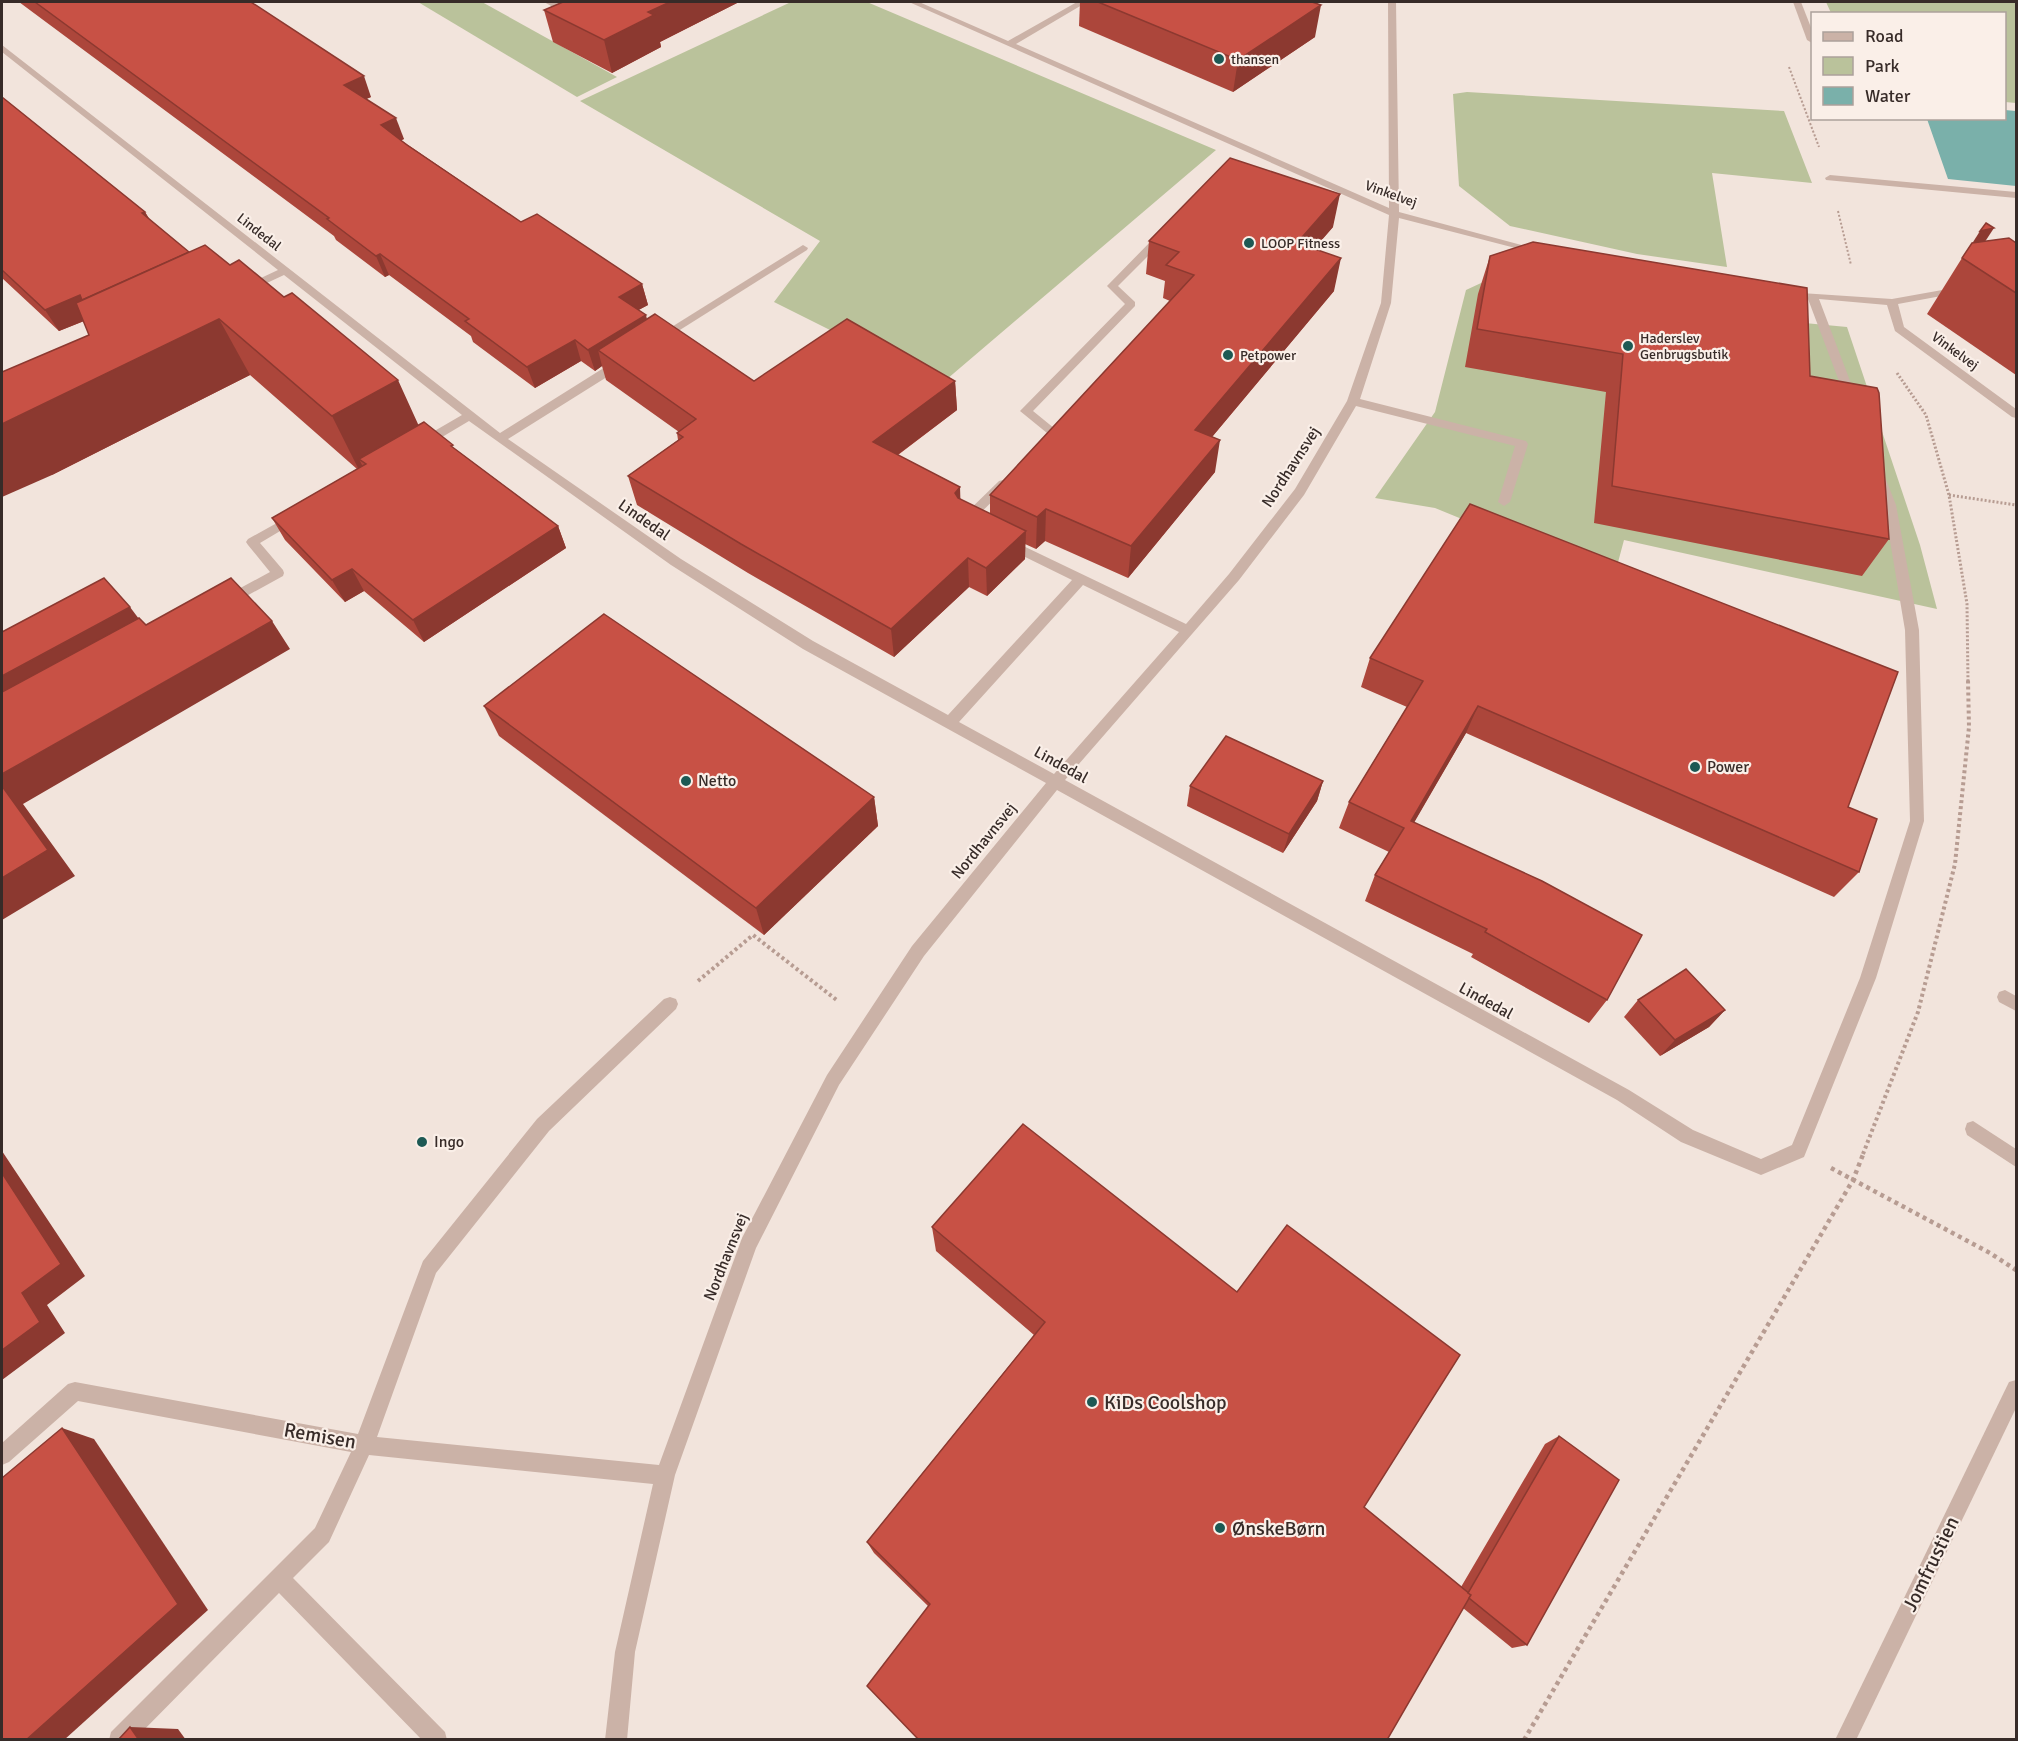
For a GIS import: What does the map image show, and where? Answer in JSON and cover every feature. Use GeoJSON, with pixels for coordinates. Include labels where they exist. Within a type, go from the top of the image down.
{"type":"FeatureCollection","features":[{"type":"Feature","properties":{"kind":"street"},"geometry":{"type":"LineString","coordinates":[[548,2],[590,8],[603,2]]}},
{"type":"Feature","properties":{"kind":"street","name":"Vinkelvej"},"geometry":{"type":"LineString","coordinates":[[913,2],[1009,44],[1244,154],[1394,214],[1553,254]]}},
{"type":"Feature","properties":{"kind":"street"},"geometry":{"type":"LineString","coordinates":[[1009,44],[1083,2]]}},
{"type":"Feature","properties":{"kind":"street","name":"Nordhavnsvej"},"geometry":{"type":"LineString","coordinates":[[616,1740],[625,1652],[665,1475],[748,1244],[834,1080],[918,951],[1056,781],[1234,577],[1300,492],[1353,401],[1386,303],[1394,214],[1392,2]]}},
{"type":"Feature","properties":{"kind":"street"},"geometry":{"type":"LineString","coordinates":[[1797,2],[1811,37]]}},
{"type":"Feature","properties":{"kind":"street","name":"Lindedal"},"geometry":{"type":"LineString","coordinates":[[2,48],[500,439],[676,562],[808,645],[1623,1095],[1687,1136],[1761,1167],[1798,1151],[1868,978],[1917,821],[1912,630],[1890,505],[1874,461]]}},
{"type":"Feature","properties":{"kind":"street"},"geometry":{"type":"LineString","coordinates":[[1830,178],[2016,195]]}},
{"type":"Feature","properties":{"kind":"street"},"geometry":{"type":"LineString","coordinates":[[1038,449],[1054,433],[1026,411],[1131,304],[1112,286],[1168,230]]}},
{"type":"Feature","properties":{"kind":"street"},"geometry":{"type":"LineString","coordinates":[[651,343],[803,248]]}},
{"type":"Feature","properties":{"kind":"street"},"geometry":{"type":"LineString","coordinates":[[232,296],[284,271]]}},
{"type":"Feature","properties":{"kind":"street"},"geometry":{"type":"LineString","coordinates":[[1788,293],[1892,302],[1967,288]]}},
{"type":"Feature","properties":{"kind":"street"},"geometry":{"type":"LineString","coordinates":[[1812,295],[1857,417]]}},
{"type":"Feature","properties":{"kind":"street","name":"Vinkelvej"},"geometry":{"type":"LineString","coordinates":[[1892,302],[1899,329],[2016,414]]}},
{"type":"Feature","properties":{"kind":"street"},"geometry":{"type":"LineString","coordinates":[[500,439],[631,356]]}},
{"type":"Feature","properties":{"kind":"street"},"geometry":{"type":"LineString","coordinates":[[1353,401],[1522,444],[1504,502]]}},
{"type":"Feature","properties":{"kind":"street"},"geometry":{"type":"LineString","coordinates":[[410,450],[470,416]]}},
{"type":"Feature","properties":{"kind":"street"},"geometry":{"type":"LineString","coordinates":[[974,528],[964,522],[1013,474]]}},
{"type":"Feature","properties":{"kind":"street"},"geometry":{"type":"LineString","coordinates":[[216,607],[278,573],[252,542],[301,513]]}},
{"type":"Feature","properties":{"kind":"street"},"geometry":{"type":"LineString","coordinates":[[996,538],[1187,630]]}},
{"type":"Feature","properties":{"kind":"street"},"geometry":{"type":"LineString","coordinates":[[950,722],[1081,579]]}},
{"type":"Feature","properties":{"kind":"street"},"geometry":{"type":"LineString","coordinates":[[119,1740],[322,1535],[364,1445],[429,1267],[543,1125],[670,1004]]}},
{"type":"Feature","properties":{"kind":"street"},"geometry":{"type":"LineString","coordinates":[[1973,1129],[2016,1159]]}},
{"type":"Feature","properties":{"kind":"street","name":"Jomfrustien"},"geometry":{"type":"LineString","coordinates":[[1845,1740],[2016,1389]]}},
{"type":"Feature","properties":{"kind":"street","name":"Remisen"},"geometry":{"type":"LineString","coordinates":[[2,1455],[75,1391],[364,1445],[665,1475]]}},
{"type":"Feature","properties":{"kind":"street"},"geometry":{"type":"LineString","coordinates":[[279,1578],[437,1740]]}},
{"type":"Feature","properties":{"kind":"path"},"geometry":{"type":"LineString","coordinates":[[1788,65],[1830,178],[1859,299]]}},
{"type":"Feature","properties":{"kind":"path"},"geometry":{"type":"LineString","coordinates":[[1524,1740],[1853,1180],[1918,1012],[1955,864],[1969,727],[1967,604],[1949,495],[1926,415],[1894,370]]}},
{"type":"Feature","properties":{"kind":"path"},"geometry":{"type":"LineString","coordinates":[[1949,495],[2016,505]]}},
{"type":"Feature","properties":{"kind":"path"},"geometry":{"type":"LineString","coordinates":[[670,1004],[753,935],[869,1025]]}},
{"type":"Feature","properties":{"kind":"green space"},"geometry":{"type":"Polygon","coordinates":[[[418,2],[482,2],[617,77],[577,97],[418,2]]]}},
{"type":"Feature","properties":{"kind":"green space"},"geometry":{"type":"Polygon","coordinates":[[[791,2],[867,2],[1216,150],[940,385],[774,302],[820,241],[580,101],[791,2]]]}},
{"type":"Feature","properties":{"kind":"green space"},"geometry":{"type":"Polygon","coordinates":[[[1826,2],[2016,2],[2016,103],[2006,102],[2006,12],[1831,12],[1826,2]]]}},
{"type":"Feature","properties":{"kind":"green space"},"geometry":{"type":"Polygon","coordinates":[[[1467,92],[1784,111],[1812,183],[1712,173],[1727,267],[1637,254],[1510,226],[1459,186],[1453,94],[1467,92]]]}},
{"type":"Feature","properties":{"kind":"green space"},"geometry":{"type":"Polygon","coordinates":[[[1507,271],[1762,319],[1847,327],[1920,545],[1937,609],[1624,540],[1613,581],[1435,508],[1375,498],[1435,412],[1466,290],[1507,271]]]}},
{"type":"Feature","properties":{"kind":"water"},"geometry":{"type":"Polygon","coordinates":[[[2006,110],[2016,111],[2016,186],[1948,179],[1927,120],[2006,120],[2006,110]]]}},
{"type":"Feature","properties":{"kind":"building"},"geometry":{"type":"Polygon","coordinates":[[[35,2],[251,2],[364,76],[344,85],[396,118],[381,125],[407,145],[521,222],[537,214],[642,284],[619,297],[646,315],[588,350],[575,340],[527,367],[465,321],[469,319],[380,254],[376,256],[327,219],[329,218],[35,2]]]}},
{"type":"Feature","properties":{"kind":"building"},"geometry":{"type":"Polygon","coordinates":[[[563,2],[670,2],[648,12],[654,15],[604,40],[544,10],[563,2]]]}},
{"type":"Feature","properties":{"kind":"building"},"geometry":{"type":"Polygon","coordinates":[[[1098,2],[1312,2],[1321,5],[1238,60],[1098,2]]]}},
{"type":"Feature","properties":{"kind":"building"},"geometry":{"type":"Polygon","coordinates":[[[2,97],[145,212],[142,213],[189,252],[82,300],[80,295],[45,310],[2,270],[2,97]]]}},
{"type":"Feature","properties":{"kind":"building"},"geometry":{"type":"Polygon","coordinates":[[[1230,158],[1340,194],[1297,243],[1341,258],[1195,430],[1220,440],[1131,546],[1046,509],[1037,517],[990,495],[1194,275],[1166,265],[1179,252],[1149,241],[1230,158]]]}},
{"type":"Feature","properties":{"kind":"building"},"geometry":{"type":"Polygon","coordinates":[[[1986,223],[1994,228],[1980,231],[1986,223]]]}},
{"type":"Feature","properties":{"kind":"building"},"geometry":{"type":"Polygon","coordinates":[[[2009,238],[2016,243],[2016,293],[1962,258],[1972,243],[2009,238]]]}},
{"type":"Feature","properties":{"kind":"building"},"geometry":{"type":"Polygon","coordinates":[[[1533,242],[1807,288],[1810,376],[1877,388],[1879,393],[1889,539],[1612,486],[1623,354],[1477,329],[1490,256],[1533,242]]]}},
{"type":"Feature","properties":{"kind":"building"},"geometry":{"type":"Polygon","coordinates":[[[205,245],[230,265],[239,260],[284,297],[292,293],[398,380],[332,416],[219,319],[2,424],[2,372],[89,335],[76,303],[205,245]]]}},
{"type":"Feature","properties":{"kind":"building"},"geometry":{"type":"Polygon","coordinates":[[[655,314],[754,381],[847,319],[955,381],[873,442],[960,487],[955,493],[958,498],[1026,531],[986,568],[968,558],[891,629],[741,544],[628,476],[683,437],[677,433],[696,419],[598,350],[655,314]]]}},
{"type":"Feature","properties":{"kind":"building"},"geometry":{"type":"Polygon","coordinates":[[[424,422],[453,445],[451,446],[558,526],[413,620],[352,569],[332,580],[272,518],[366,464],[359,459],[424,422]]]}},
{"type":"Feature","properties":{"kind":"building","name":"Power"},"geometry":{"type":"Polygon","coordinates":[[[1470,504],[1898,672],[1848,807],[1877,819],[1859,872],[1478,706],[1411,821],[1542,881],[1642,935],[1607,1000],[1485,932],[1487,929],[1375,875],[1404,828],[1349,802],[1423,681],[1370,658],[1470,504]]]}},
{"type":"Feature","properties":{"kind":"building"},"geometry":{"type":"Polygon","coordinates":[[[104,578],[130,607],[2,676],[2,632],[104,578]]]}},
{"type":"Feature","properties":{"kind":"building"},"geometry":{"type":"Polygon","coordinates":[[[231,578],[272,621],[2,774],[2,692],[139,618],[146,625],[231,578]]]}},
{"type":"Feature","properties":{"kind":"building","name":"Netto"},"geometry":{"type":"Polygon","coordinates":[[[604,614],[874,797],[756,908],[484,706],[604,614]]]}},
{"type":"Feature","properties":{"kind":"building"},"geometry":{"type":"Polygon","coordinates":[[[1226,736],[1323,781],[1289,834],[1190,786],[1226,736]]]}},
{"type":"Feature","properties":{"kind":"building"},"geometry":{"type":"Polygon","coordinates":[[[2,786],[48,850],[2,878],[2,786]]]}},
{"type":"Feature","properties":{"kind":"building"},"geometry":{"type":"Polygon","coordinates":[[[1686,969],[1725,1010],[1675,1040],[1638,1000],[1686,969]]]}},
{"type":"Feature","properties":{"kind":"building"},"geometry":{"type":"Polygon","coordinates":[[[1023,1124],[1237,1292],[1287,1225],[1460,1355],[1364,1507],[1471,1595],[1387,1740],[919,1740],[867,1686],[930,1604],[867,1542],[1045,1322],[932,1227],[1023,1124]]]}},
{"type":"Feature","properties":{"kind":"building"},"geometry":{"type":"Polygon","coordinates":[[[2,1173],[61,1264],[22,1293],[40,1322],[2,1350],[2,1173]]]}},
{"type":"Feature","properties":{"kind":"building"},"geometry":{"type":"Polygon","coordinates":[[[62,1428],[178,1604],[26,1740],[2,1740],[2,1478],[62,1428]]]}},
{"type":"Feature","properties":{"kind":"building"},"geometry":{"type":"Polygon","coordinates":[[[1559,1436],[1619,1480],[1527,1645],[1469,1598],[1471,1595],[1468,1593],[1559,1436]]]}},
{"type":"Feature","properties":{"kind":"building"},"geometry":{"type":"Polygon","coordinates":[[[130,1727],[139,1740],[118,1740],[130,1727]]]}},
{"type":"Feature","properties":{"kind":"place","name":"thansen"},"geometry":{"type":"Point","coordinates":[1219,59]}},
{"type":"Feature","properties":{"kind":"place","name":"LOOP Fitness"},"geometry":{"type":"Point","coordinates":[1249,243]}},
{"type":"Feature","properties":{"kind":"place","name":"Haderslev Genbrugsbutik"},"geometry":{"type":"Point","coordinates":[1628,346]}},
{"type":"Feature","properties":{"kind":"place","name":"Petpower"},"geometry":{"type":"Point","coordinates":[1228,355]}},
{"type":"Feature","properties":{"kind":"place","name":"Power"},"geometry":{"type":"Point","coordinates":[1695,767]}},
{"type":"Feature","properties":{"kind":"place","name":"Netto"},"geometry":{"type":"Point","coordinates":[686,781]}},
{"type":"Feature","properties":{"kind":"place","name":"Ingo"},"geometry":{"type":"Point","coordinates":[422,1142]}},
{"type":"Feature","properties":{"kind":"place","name":"KiDs Coolshop"},"geometry":{"type":"Point","coordinates":[1092,1402]}},
{"type":"Feature","properties":{"kind":"place","name":"ØnskeBørn"},"geometry":{"type":"Point","coordinates":[1220,1528]}}]}
